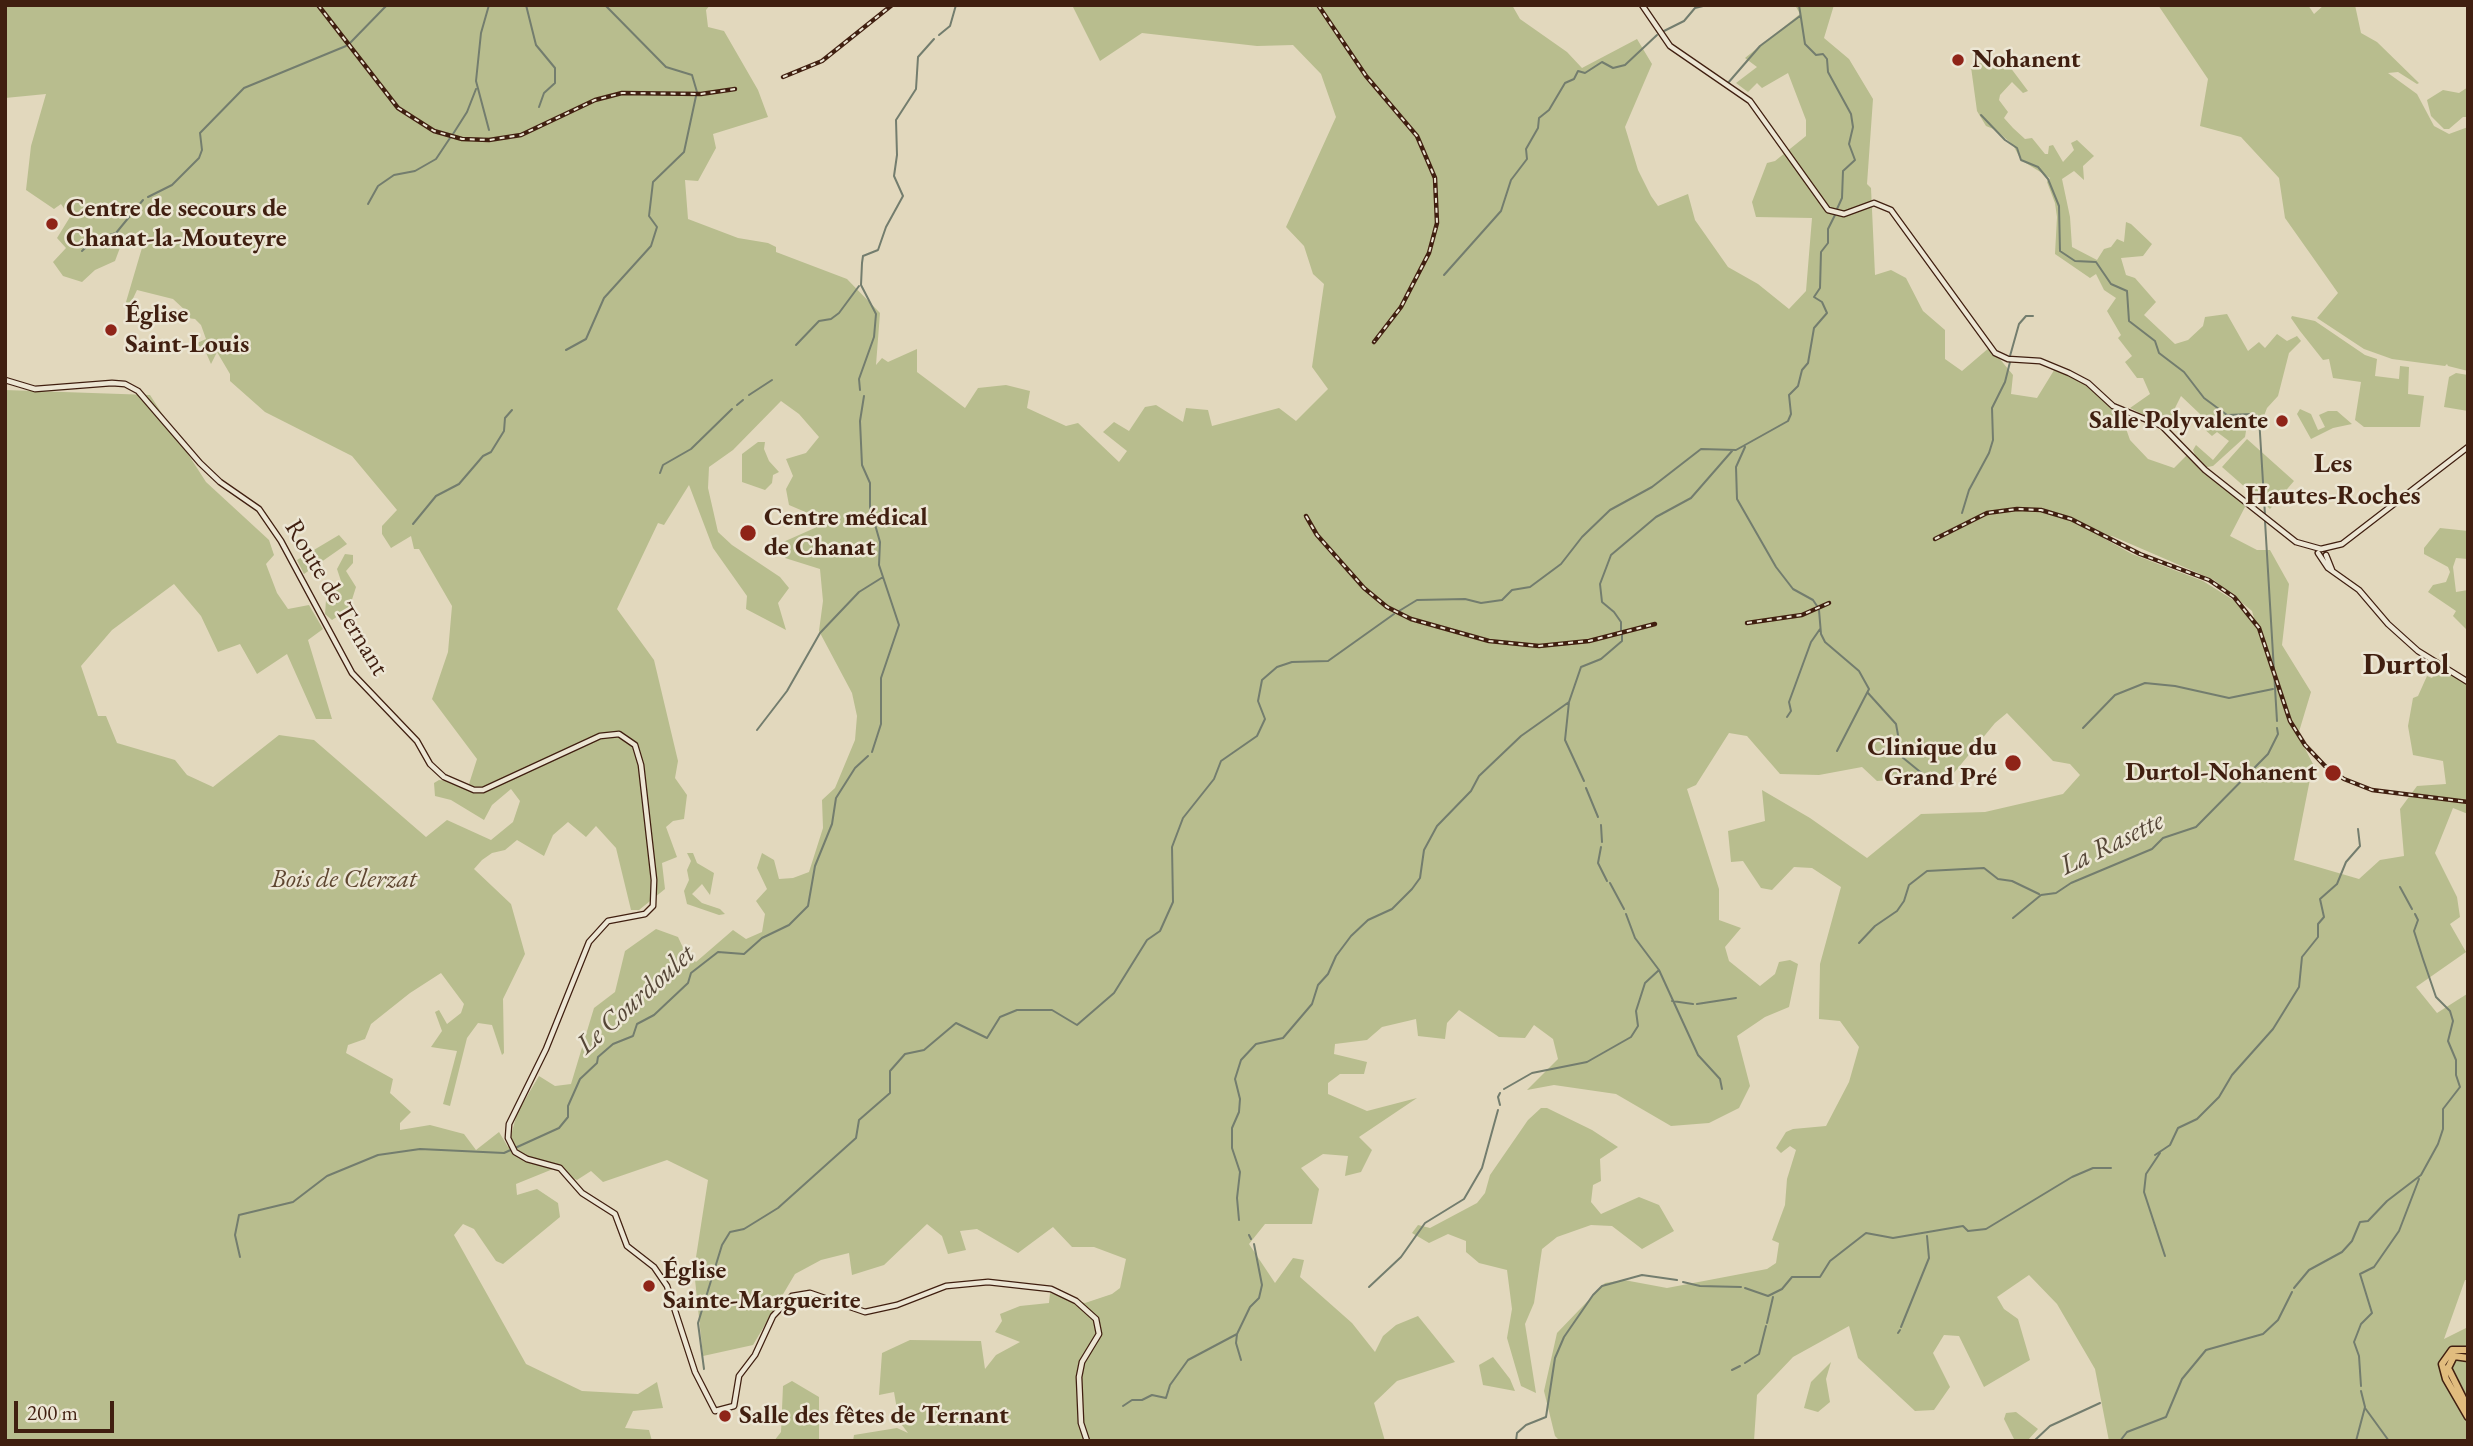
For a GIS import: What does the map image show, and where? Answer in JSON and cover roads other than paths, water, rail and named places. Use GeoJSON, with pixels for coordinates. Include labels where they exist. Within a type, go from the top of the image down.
{"type":"FeatureCollection","features":[{"type":"Feature","properties":{"kind":"main road"},"geometry":{"type":"LineString","coordinates":[[1642,5],[1670,47],[1750,101],[1828,210],[1844,214],[1873,203],[1891,210],[1996,354],[2008,359],[2032,359],[2053,366],[2081,379],[2116,407],[2165,428],[2209,474],[2297,542],[2322,552],[2333,571],[2361,591],[2388,624],[2421,653],[2440,662],[2468,682]]}},
{"type":"Feature","properties":{"kind":"main road","name":"Route de Ternant"},"geometry":{"type":"LineString","coordinates":[[5,380],[35,389],[112,383],[125,384],[138,391],[200,463],[220,482],[259,509],[281,541],[352,673],[417,741],[430,764],[444,778],[474,790],[483,790],[600,736],[619,734],[635,746],[644,791],[654,880],[653,906],[645,914],[608,921],[589,942],[541,1060],[509,1124],[511,1147],[527,1159],[561,1168],[582,1193],[611,1209],[627,1246],[654,1268],[667,1286],[695,1372],[715,1411],[734,1406],[738,1379],[755,1355],[766,1328],[781,1305],[798,1293],[810,1293],[865,1312],[897,1305],[931,1290],[972,1281],[1040,1287],[1069,1297],[1093,1315],[1099,1329],[1080,1368],[1081,1423],[1087,1441]]}},
{"type":"Feature","properties":{"kind":"main road"},"geometry":{"type":"LineString","coordinates":[[2322,552],[2350,539],[2468,447]]}},
{"type":"Feature","properties":{"kind":"main road"},"geometry":{"type":"LineString","coordinates":[[2468,1350],[2452,1350],[2442,1364],[2446,1380],[2468,1417]]}},
{"type":"Feature","properties":{"kind":"main road"},"geometry":{"type":"LineString","coordinates":[[2468,1358],[2454,1356],[2448,1368],[2468,1408]]}},
{"type":"Feature","properties":{"kind":"waterway"},"geometry":{"type":"LineString","coordinates":[[350,43],[387,5]]}},
{"type":"Feature","properties":{"kind":"waterway"},"geometry":{"type":"LineString","coordinates":[[489,5],[481,33],[476,81],[489,130]]}},
{"type":"Feature","properties":{"kind":"waterway"},"geometry":{"type":"LineString","coordinates":[[526,5],[536,45],[555,68],[555,83],[544,93],[539,107]]}},
{"type":"Feature","properties":{"kind":"waterway"},"geometry":{"type":"LineString","coordinates":[[605,5],[666,67],[692,75],[697,92]]}},
{"type":"Feature","properties":{"kind":"waterway","name":"Le Courdoulet"},"geometry":{"type":"LineString","coordinates":[[939,35],[950,26],[956,5]]}},
{"type":"Feature","properties":{"kind":"waterway"},"geometry":{"type":"LineString","coordinates":[[1662,32],[1684,21],[1695,8],[1707,5]]}},
{"type":"Feature","properties":{"kind":"waterway"},"geometry":{"type":"LineString","coordinates":[[1799,5],[1805,44],[1816,55],[1823,54],[1827,59],[1828,72],[1851,114],[1853,127],[1849,144],[1855,160],[1843,171],[1842,198],[1837,209]]}},
{"type":"Feature","properties":{"kind":"waterway"},"geometry":{"type":"LineString","coordinates":[[1728,83],[1760,46],[1800,16]]}},
{"type":"Feature","properties":{"kind":"waterway"},"geometry":{"type":"LineString","coordinates":[[1444,275],[1501,211],[1511,180],[1527,159],[1526,149],[1538,128],[1539,118],[1549,110],[1565,83],[1574,79],[1578,71],[1585,73],[1602,62],[1613,68],[1625,65],[1657,35]]}},
{"type":"Feature","properties":{"kind":"waterway","name":"Le Courdoulet"},"geometry":{"type":"LineString","coordinates":[[860,390],[859,379],[874,337],[876,314],[861,285],[863,256],[878,250],[886,227],[903,196],[894,176],[897,155],[896,120],[916,89],[918,57],[934,39]]}},
{"type":"Feature","properties":{"kind":"waterway"},"geometry":{"type":"LineString","coordinates":[[148,197],[172,185],[199,158],[202,150],[200,133],[244,88],[346,46]]}},
{"type":"Feature","properties":{"kind":"waterway"},"geometry":{"type":"LineString","coordinates":[[453,134],[467,112],[476,89]]}},
{"type":"Feature","properties":{"kind":"waterway"},"geometry":{"type":"LineString","coordinates":[[566,350],[586,339],[604,298],[651,246],[657,227],[649,216],[653,182],[684,152],[696,96]]}},
{"type":"Feature","properties":{"kind":"waterway"},"geometry":{"type":"LineString","coordinates":[[1981,115],[2005,140],[2017,148],[2021,160],[2038,167],[2048,179],[2059,206],[2060,251],[2075,261],[2096,262],[2111,284],[2127,291],[2129,321],[2155,341],[2159,353],[2184,372],[2204,398],[2227,415],[2253,414],[2259,417],[2265,515]]}},
{"type":"Feature","properties":{"kind":"waterway"},"geometry":{"type":"LineString","coordinates":[[368,204],[378,186],[394,175],[415,171],[436,159],[450,138]]}},
{"type":"Feature","properties":{"kind":"waterway"},"geometry":{"type":"LineString","coordinates":[[82,251],[93,240],[116,233],[143,200]]}},
{"type":"Feature","properties":{"kind":"waterway"},"geometry":{"type":"LineString","coordinates":[[1399,611],[1417,600],[1465,599],[1481,603],[1502,600],[1512,590],[1530,587],[1561,564],[1582,537],[1610,510],[1652,487],[1701,449],[1736,450],[1788,421],[1791,414],[1789,395],[1798,386],[1802,370],[1808,363],[1814,328],[1827,313],[1822,302],[1814,297],[1820,288],[1821,252],[1828,243],[1828,229],[1835,215]]}},
{"type":"Feature","properties":{"kind":"waterway"},"geometry":{"type":"LineString","coordinates":[[796,345],[819,321],[831,319],[839,313],[859,286]]}},
{"type":"Feature","properties":{"kind":"waterway"},"geometry":{"type":"LineString","coordinates":[[2010,356],[2019,324],[2026,316],[2033,316]]}},
{"type":"Feature","properties":{"kind":"waterway"},"geometry":{"type":"LineString","coordinates":[[1962,513],[1969,490],[1989,453],[1993,440],[1992,408],[2005,382],[2010,362]]}},
{"type":"Feature","properties":{"kind":"waterway"},"geometry":{"type":"LineString","coordinates":[[749,395],[772,380]]}},
{"type":"Feature","properties":{"kind":"waterway","name":"Le Courdoulet"},"geometry":{"type":"LineString","coordinates":[[864,396],[860,421],[862,465],[870,483],[870,507],[880,542],[879,565],[899,625],[881,678],[881,724],[872,752]]}},
{"type":"Feature","properties":{"kind":"waterway"},"geometry":{"type":"LineString","coordinates":[[737,405],[743,400]]}},
{"type":"Feature","properties":{"kind":"waterway"},"geometry":{"type":"LineString","coordinates":[[660,473],[663,465],[691,449],[732,409]]}},
{"type":"Feature","properties":{"kind":"waterway"},"geometry":{"type":"LineString","coordinates":[[413,524],[436,496],[459,484],[483,456],[491,452],[504,431],[505,418],[512,410]]}},
{"type":"Feature","properties":{"kind":"waterway"},"geometry":{"type":"LineString","coordinates":[[1745,447],[1736,467],[1737,499],[1776,567],[1793,589],[1813,600],[1817,606]]}},
{"type":"Feature","properties":{"kind":"waterway"},"geometry":{"type":"LineString","coordinates":[[1621,630],[1621,622],[1602,602],[1600,584],[1611,555],[1656,517],[1691,498],[1732,451]]}},
{"type":"Feature","properties":{"kind":"waterway"},"geometry":{"type":"LineString","coordinates":[[2265,521],[2277,721]]}},
{"type":"Feature","properties":{"kind":"waterway"},"geometry":{"type":"LineString","coordinates":[[757,730],[787,691],[820,633],[859,592],[883,577]]}},
{"type":"Feature","properties":{"kind":"waterway"},"geometry":{"type":"LineString","coordinates":[[1819,610],[1821,634],[1825,642],[1859,671],[1869,689],[1837,751]]}},
{"type":"Feature","properties":{"kind":"waterway"},"geometry":{"type":"LineString","coordinates":[[704,1369],[698,1323],[722,1245],[730,1232],[744,1229],[778,1208],[856,1138],[859,1120],[890,1093],[890,1071],[905,1054],[924,1050],[956,1023],[987,1038],[1000,1017],[1017,1010],[1052,1010],[1077,1025],[1114,993],[1147,940],[1160,931],[1173,902],[1172,847],[1183,818],[1214,779],[1221,761],[1257,736],[1265,719],[1258,701],[1262,680],[1277,667],[1292,662],[1328,661],[1394,614]]}},
{"type":"Feature","properties":{"kind":"waterway"},"geometry":{"type":"LineString","coordinates":[[1787,717],[1791,711],[1789,702],[1811,642],[1820,629]]}},
{"type":"Feature","properties":{"kind":"waterway"},"geometry":{"type":"LineString","coordinates":[[1584,781],[1565,740],[1569,702],[1581,667],[1601,659],[1622,641],[1622,635]]}},
{"type":"Feature","properties":{"kind":"waterway"},"geometry":{"type":"LineString","coordinates":[[2083,728],[2115,695],[2145,683],[2175,686],[2229,698],[2273,689]]}},
{"type":"Feature","properties":{"kind":"waterway"},"geometry":{"type":"LineString","coordinates":[[1868,693],[1896,724],[1902,757],[1924,775]]}},
{"type":"Feature","properties":{"kind":"waterway"},"geometry":{"type":"LineString","coordinates":[[1239,1220],[1237,1198],[1240,1172],[1232,1148],[1232,1128],[1239,1112],[1240,1099],[1235,1079],[1241,1060],[1256,1044],[1283,1038],[1312,1004],[1318,985],[1328,974],[1336,956],[1351,936],[1368,920],[1392,909],[1412,889],[1420,878],[1424,850],[1437,826],[1471,791],[1479,776],[1521,736],[1569,702]]}},
{"type":"Feature","properties":{"kind":"waterway","name":"La Rasette"},"geometry":{"type":"LineString","coordinates":[[2013,918],[2041,895],[2056,893],[2071,883],[2152,849],[2163,838],[2196,827],[2268,754],[2278,734],[2277,728]]}},
{"type":"Feature","properties":{"kind":"waterway","name":"Le Courdoulet"},"geometry":{"type":"LineString","coordinates":[[240,1257],[235,1235],[239,1215],[293,1202],[327,1176],[378,1155],[420,1149],[504,1153],[559,1128],[568,1117],[568,1106],[580,1079],[597,1063],[598,1057],[613,1044],[633,1036],[637,1024],[654,1015],[688,983],[691,973],[718,952],[744,954],[762,938],[789,925],[808,906],[815,866],[832,824],[836,798],[855,768],[868,756]]}},
{"type":"Feature","properties":{"kind":"waterway"},"geometry":{"type":"LineString","coordinates":[[1586,788],[1598,817]]}},
{"type":"Feature","properties":{"kind":"waterway"},"geometry":{"type":"LineString","coordinates":[[1601,825],[1602,842]]}},
{"type":"Feature","properties":{"kind":"waterway"},"geometry":{"type":"LineString","coordinates":[[2155,1155],[2170,1145],[2178,1128],[2197,1119],[2219,1097],[2232,1075],[2273,1029],[2299,987],[2302,957],[2318,937],[2318,924],[2324,917],[2320,899],[2337,884],[2346,862],[2360,846],[2358,829]]}},
{"type":"Feature","properties":{"kind":"waterway"},"geometry":{"type":"LineString","coordinates":[[1601,847],[1598,863],[1607,881]]}},
{"type":"Feature","properties":{"kind":"waterway"},"geometry":{"type":"LineString","coordinates":[[1859,943],[1875,926],[1897,911],[1904,901],[1909,885],[1927,871],[1984,868],[1998,879],[2012,881],[2039,894]]}},
{"type":"Feature","properties":{"kind":"waterway"},"geometry":{"type":"LineString","coordinates":[[1610,883],[1624,909]]}},
{"type":"Feature","properties":{"kind":"waterway"},"geometry":{"type":"LineString","coordinates":[[2400,887],[2412,909]]}},
{"type":"Feature","properties":{"kind":"waterway"},"geometry":{"type":"LineString","coordinates":[[1626,914],[1635,938],[1659,970],[1698,1055],[1720,1079],[1722,1089]]}},
{"type":"Feature","properties":{"kind":"waterway"},"geometry":{"type":"LineString","coordinates":[[2294,1288],[2309,1270],[2342,1252],[2352,1241],[2360,1222],[2368,1221],[2387,1201],[2421,1175],[2438,1144],[2443,1129],[2443,1109],[2460,1087],[2456,1075],[2456,1060],[2448,1041],[2453,1021],[2450,1011],[2436,997],[2414,931],[2418,920],[2415,914]]}},
{"type":"Feature","properties":{"kind":"waterway"},"geometry":{"type":"LineString","coordinates":[[1504,1089],[1532,1073],[1587,1062],[1631,1037],[1638,1026],[1636,1011],[1645,983],[1659,970]]}},
{"type":"Feature","properties":{"kind":"waterway"},"geometry":{"type":"LineString","coordinates":[[1697,1004],[1736,998]]}},
{"type":"Feature","properties":{"kind":"waterway"},"geometry":{"type":"LineString","coordinates":[[1672,1001],[1693,1004]]}},
{"type":"Feature","properties":{"kind":"waterway"},"geometry":{"type":"LineString","coordinates":[[1500,1093],[1500,1105]]}},
{"type":"Feature","properties":{"kind":"waterway"},"geometry":{"type":"LineString","coordinates":[[1369,1287],[1401,1257],[1425,1223],[1464,1199],[1482,1168],[1498,1110]]}},
{"type":"Feature","properties":{"kind":"waterway"},"geometry":{"type":"LineString","coordinates":[[2160,1153],[2146,1174],[2144,1192],[2165,1256]]}},
{"type":"Feature","properties":{"kind":"waterway"},"geometry":{"type":"LineString","coordinates":[[1745,1288],[1768,1296],[1782,1289],[1792,1277],[1820,1277],[1830,1261],[1866,1233],[1893,1238],[1963,1226],[1968,1231],[1986,1229],[2072,1177],[2093,1168],[2111,1168]]}},
{"type":"Feature","properties":{"kind":"waterway"},"geometry":{"type":"LineString","coordinates":[[2361,1386],[2359,1356],[2354,1342],[2361,1324],[2372,1313],[2360,1274],[2374,1267],[2399,1231],[2419,1179]]}},
{"type":"Feature","properties":{"kind":"waterway"},"geometry":{"type":"LineString","coordinates":[[1249,1235],[1251,1239]]}},
{"type":"Feature","properties":{"kind":"waterway"},"geometry":{"type":"LineString","coordinates":[[1901,1327],[1929,1258],[1927,1236]]}},
{"type":"Feature","properties":{"kind":"waterway"},"geometry":{"type":"LineString","coordinates":[[1123,1406],[1132,1400],[1142,1400],[1152,1395],[1166,1398],[1170,1385],[1188,1360],[1237,1334],[1250,1307],[1259,1298],[1262,1285],[1254,1244]]}},
{"type":"Feature","properties":{"kind":"waterway"},"geometry":{"type":"LineString","coordinates":[[1516,1441],[1517,1433],[1526,1425],[1546,1417],[1555,1358],[1564,1337],[1593,1295],[1602,1286],[1642,1275],[1677,1280]]}},
{"type":"Feature","properties":{"kind":"waterway"},"geometry":{"type":"LineString","coordinates":[[1683,1282],[1700,1286],[1741,1287]]}},
{"type":"Feature","properties":{"kind":"waterway"},"geometry":{"type":"LineString","coordinates":[[2120,1441],[2127,1432],[2166,1417],[2182,1379],[2206,1350],[2263,1334],[2278,1320],[2292,1292]]}},
{"type":"Feature","properties":{"kind":"waterway"},"geometry":{"type":"LineString","coordinates":[[1767,1323],[1773,1297]]}},
{"type":"Feature","properties":{"kind":"waterway"},"geometry":{"type":"LineString","coordinates":[[1745,1363],[1759,1354],[1766,1326]]}},
{"type":"Feature","properties":{"kind":"waterway"},"geometry":{"type":"LineString","coordinates":[[1237,1334],[1236,1343],[1241,1360]]}},
{"type":"Feature","properties":{"kind":"waterway"},"geometry":{"type":"LineString","coordinates":[[1732,1370],[1740,1366]]}},
{"type":"Feature","properties":{"kind":"waterway"},"geometry":{"type":"LineString","coordinates":[[2356,1441],[2365,1407],[2361,1391]]}},
{"type":"Feature","properties":{"kind":"waterway"},"geometry":{"type":"LineString","coordinates":[[2034,1441],[2050,1426],[2100,1403]]}},
{"type":"Feature","properties":{"kind":"waterway"},"geometry":{"type":"LineString","coordinates":[[2365,1408],[2389,1441]]}},
{"type":"Feature","properties":{"kind":"railway"},"geometry":{"type":"LineString","coordinates":[[318,5],[398,108],[434,131],[462,139],[489,140],[521,135],[595,100],[622,93],[701,94],[735,89]]}},
{"type":"Feature","properties":{"kind":"railway"},"geometry":{"type":"LineString","coordinates":[[783,77],[822,61],[892,5]]}},
{"type":"Feature","properties":{"kind":"railway"},"geometry":{"type":"LineString","coordinates":[[1318,5],[1366,76],[1417,136],[1435,178],[1437,223],[1429,253],[1401,307],[1374,342]]}},
{"type":"Feature","properties":{"kind":"railway"},"geometry":{"type":"LineString","coordinates":[[1935,539],[1987,513],[2017,509],[2041,510],[2071,519],[2140,554],[2209,580],[2234,597],[2259,628],[2290,721],[2305,745],[2325,766],[2344,779],[2372,790],[2468,802]]}},
{"type":"Feature","properties":{"kind":"railway"},"geometry":{"type":"LineString","coordinates":[[1306,516],[1317,535],[1364,588],[1387,607],[1411,619],[1489,641],[1539,646],[1589,641],[1655,624]]}},
{"type":"Feature","properties":{"kind":"railway"},"geometry":{"type":"LineString","coordinates":[[1747,623],[1802,615],[1829,603]]}},
{"type":"Feature","properties":{"kind":"place","name":"Nohanent"},"geometry":{"type":"Point","coordinates":[1958,60]}},
{"type":"Feature","properties":{"kind":"place","name":"Centre de secours de Chanat-la-Mouteyre"},"geometry":{"type":"Point","coordinates":[52,224]}},
{"type":"Feature","properties":{"kind":"place","name":"Église Saint-Louis"},"geometry":{"type":"Point","coordinates":[111,330]}},
{"type":"Feature","properties":{"kind":"place","name":"Salle Polyvalente"},"geometry":{"type":"Point","coordinates":[2282,421]}},
{"type":"Feature","properties":{"kind":"place","name":"Centre médical de Chanat"},"geometry":{"type":"Point","coordinates":[748,533]}},
{"type":"Feature","properties":{"kind":"place","name":"Clinique du Grand Pré"},"geometry":{"type":"Point","coordinates":[2013,763]}},
{"type":"Feature","properties":{"kind":"place","name":"Durtol-Nohanent"},"geometry":{"type":"Point","coordinates":[2333,773]}},
{"type":"Feature","properties":{"kind":"place","name":"Église Sainte-Marguerite"},"geometry":{"type":"Point","coordinates":[649,1286]}},
{"type":"Feature","properties":{"kind":"place","name":"Salle des fêtes de Ternant"},"geometry":{"type":"Point","coordinates":[725,1416]}},
{"type":"Feature","properties":{"kind":"district","name":"Les Hautes-Roches"},"geometry":{"type":"Point","coordinates":[2333,480]}},
{"type":"Feature","properties":{"kind":"district","name":"Durtol"},"geometry":{"type":"Point","coordinates":[2406,666]}},
{"type":"Feature","properties":{"kind":"park label","name":"Bois de Clerzat"},"geometry":{"type":"Point","coordinates":[344,880]}}]}
